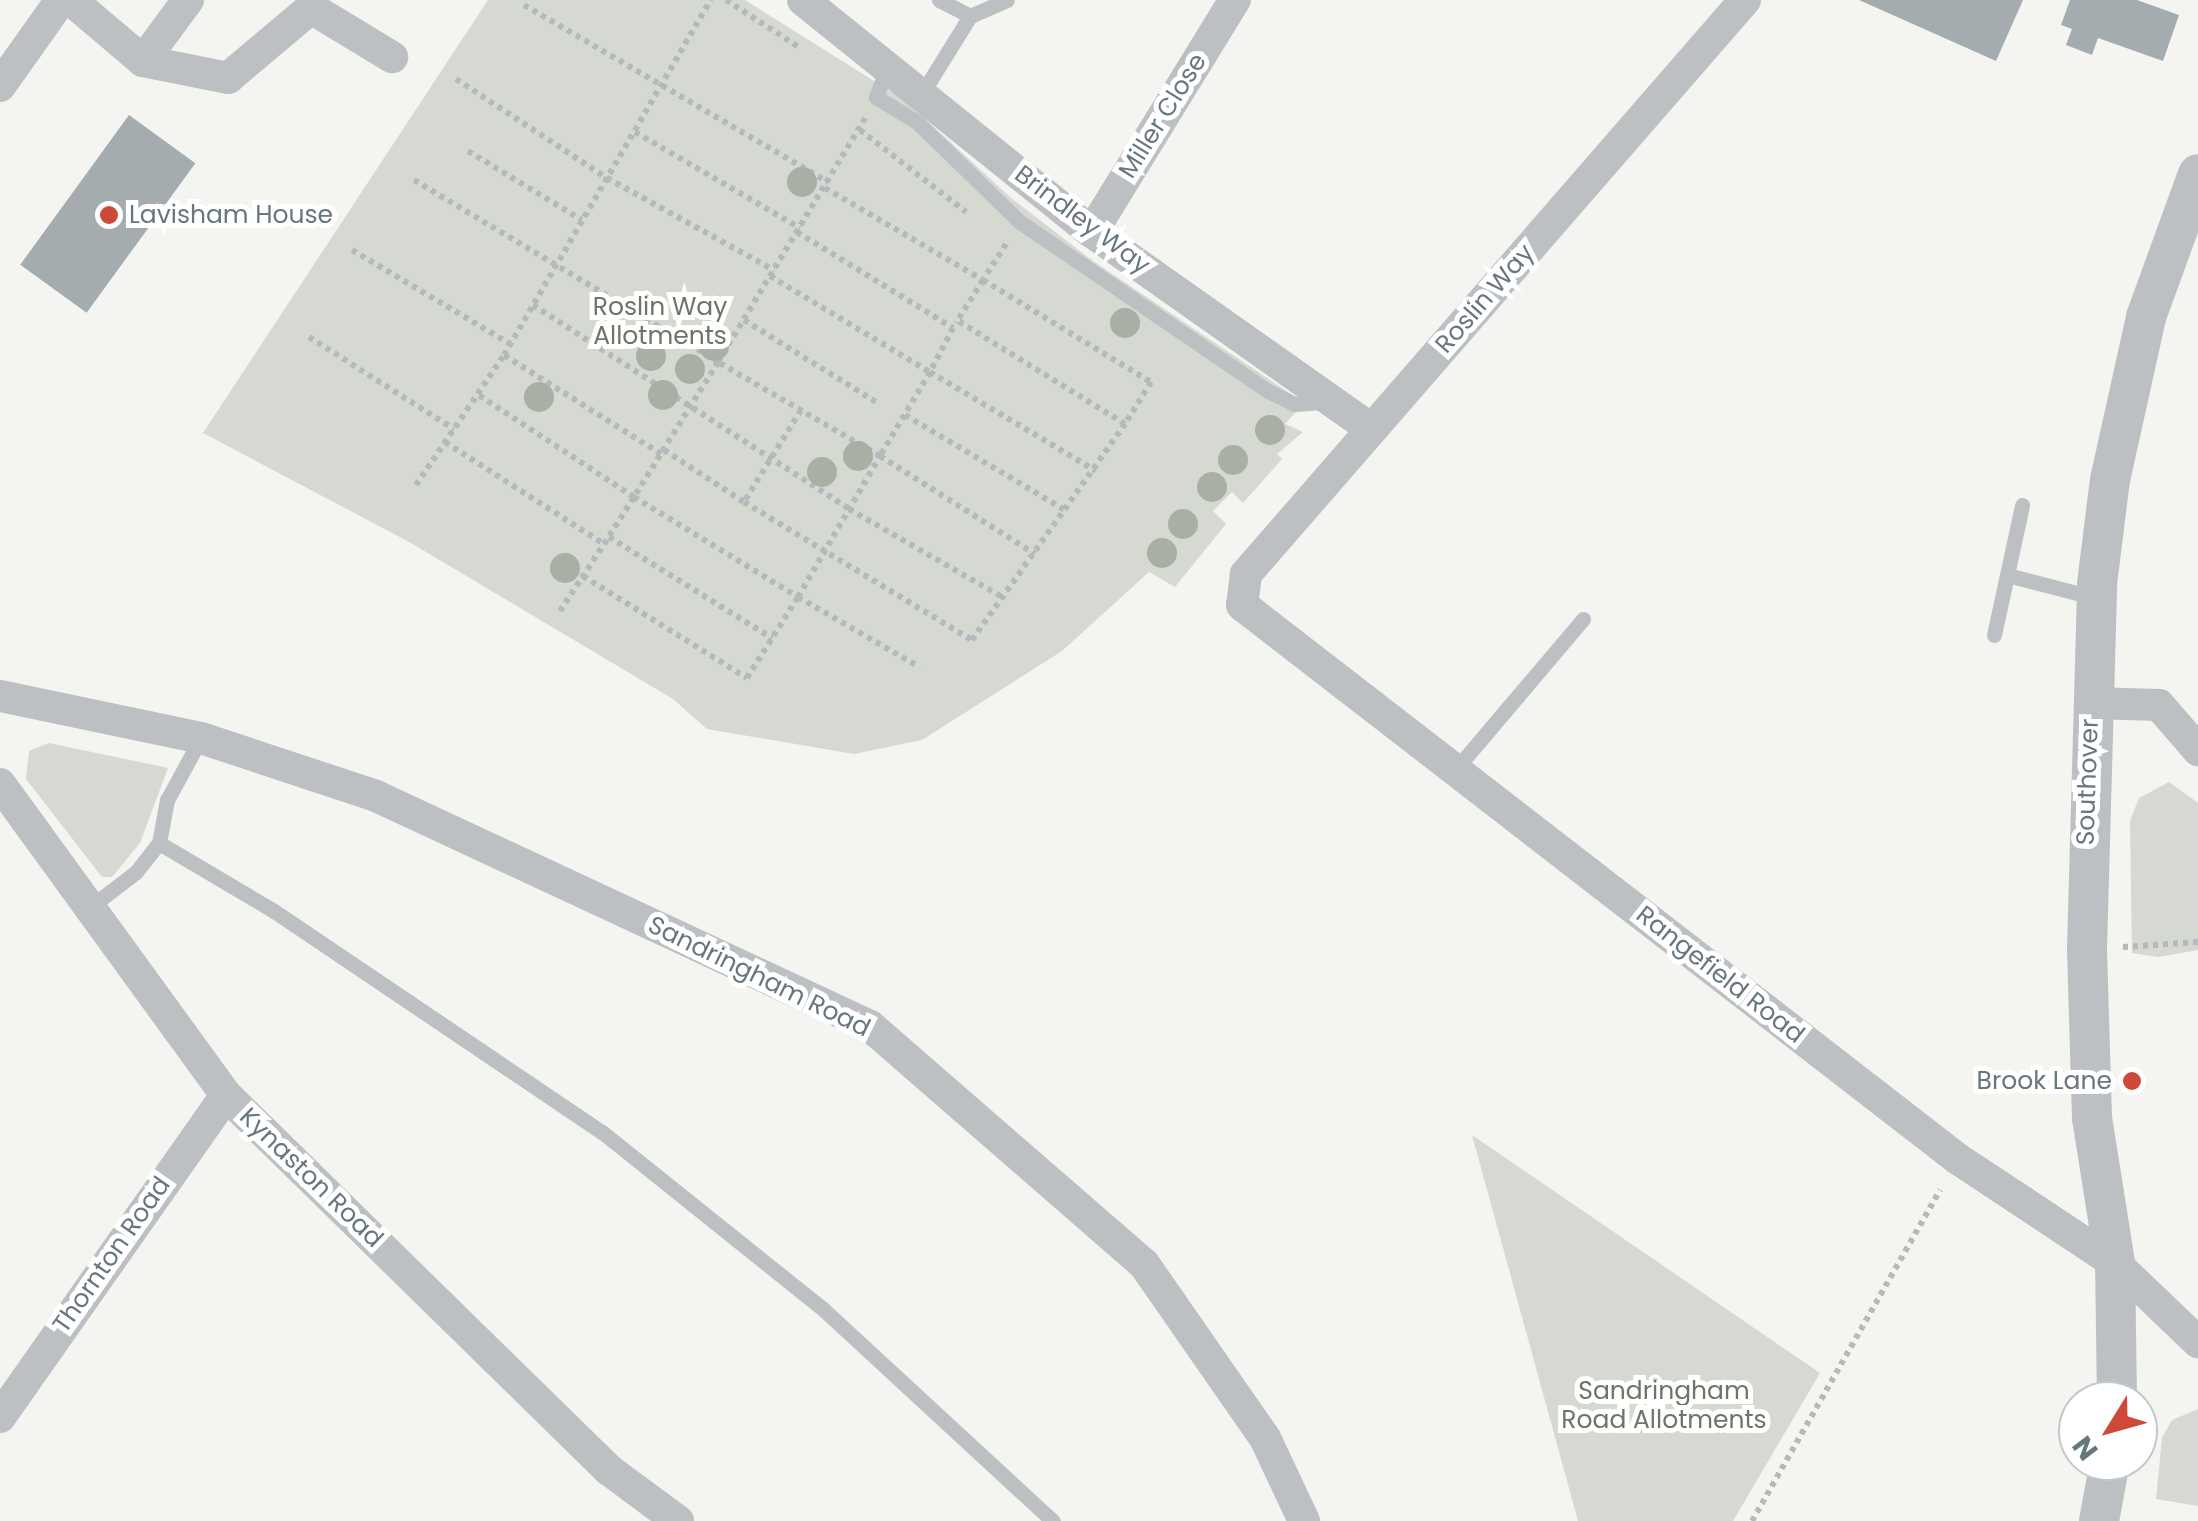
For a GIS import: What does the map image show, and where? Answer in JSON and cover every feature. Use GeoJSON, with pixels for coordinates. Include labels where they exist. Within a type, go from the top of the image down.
{"type":"FeatureCollection","features":[{"type":"Feature","properties":{"kind":"street"},"geometry":{"type":"LineString","coordinates":[[0,86],[61,0]]}},
{"type":"Feature","properties":{"kind":"street"},"geometry":{"type":"LineString","coordinates":[[71,0],[144,61],[228,78],[311,8],[392,57]]}},
{"type":"Feature","properties":{"kind":"street"},"geometry":{"type":"LineString","coordinates":[[144,61],[188,0]]}},
{"type":"Feature","properties":{"kind":"street","name":"Brindley Way"},"geometry":{"type":"LineString","coordinates":[[803,0],[882,82],[922,95],[1092,232],[1370,428]]}},
{"type":"Feature","properties":{"kind":"street","name":"Miller Close"},"geometry":{"type":"LineString","coordinates":[[1092,232],[1235,0]]}},
{"type":"Feature","properties":{"kind":"street","name":"Roslin Way"},"geometry":{"type":"LineString","coordinates":[[1242,605],[1246,574],[1743,0]]}},
{"type":"Feature","properties":{"kind":"street","name":"Southover"},"geometry":{"type":"LineString","coordinates":[[2116,1381],[2115,1263],[2092,1118],[2087,949],[2096,598],[2110,480],[2146,317],[2198,174]]}},
{"type":"Feature","properties":{"kind":"street","name":"Rangefield Road"},"geometry":{"type":"LineString","coordinates":[[1242,605],[1958,1159],[2115,1263],[2198,1342]]}},
{"type":"Feature","properties":{"kind":"street","name":"Sandringham Road"},"geometry":{"type":"LineString","coordinates":[[0,696],[201,738],[376,796],[870,1026],[1144,1264],[1264,1438],[1304,1521]]}},
{"type":"Feature","properties":{"kind":"street"},"geometry":{"type":"LineString","coordinates":[[2091,703],[2159,705],[2198,750]]}},
{"type":"Feature","properties":{"kind":"street","name":"Kynaston Road"},"geometry":{"type":"LineString","coordinates":[[0,784],[86,910],[226,1095],[609,1470],[678,1521]]}},
{"type":"Feature","properties":{"kind":"street","name":"Thornton Road"},"geometry":{"type":"LineString","coordinates":[[0,1417],[226,1095]]}},
{"type":"Feature","properties":{"kind":"street"},"geometry":{"type":"LineString","coordinates":[[2099,1521],[2106,1481]]}},
{"type":"Feature","properties":{"kind":"lane"},"geometry":{"type":"LineString","coordinates":[[939,0],[970,16]]}},
{"type":"Feature","properties":{"kind":"lane"},"geometry":{"type":"LineString","coordinates":[[922,95],[970,16],[1007,0]]}},
{"type":"Feature","properties":{"kind":"lane"},"geometry":{"type":"LineString","coordinates":[[882,82],[917,122],[1020,222],[1268,391],[1295,404],[1336,401]]}},
{"type":"Feature","properties":{"kind":"lane"},"geometry":{"type":"LineString","coordinates":[[1994,634],[2022,505]]}},
{"type":"Feature","properties":{"kind":"lane"},"geometry":{"type":"LineString","coordinates":[[2007,576],[2096,598]]}},
{"type":"Feature","properties":{"kind":"lane"},"geometry":{"type":"LineString","coordinates":[[1455,770],[1582,619]]}},
{"type":"Feature","properties":{"kind":"lane"},"geometry":{"type":"LineString","coordinates":[[86,910],[136,872],[159,843],[166,800],[201,738]]}},
{"type":"Feature","properties":{"kind":"lane"},"geometry":{"type":"LineString","coordinates":[[159,843],[274,911],[602,1132],[823,1309],[1053,1521]]}},
{"type":"Feature","properties":{"kind":"path"},"geometry":{"type":"LineString","coordinates":[[416,485],[504,355],[712,0]]}},
{"type":"Feature","properties":{"kind":"path"},"geometry":{"type":"LineString","coordinates":[[504,355],[972,640],[1096,471],[1151,382],[524,5]]}},
{"type":"Feature","properties":{"kind":"path"},"geometry":{"type":"LineString","coordinates":[[456,79],[608,178],[1096,471]]}},
{"type":"Feature","properties":{"kind":"path"},"geometry":{"type":"LineString","coordinates":[[560,611],[799,230],[882,82]]}},
{"type":"Feature","properties":{"kind":"path"},"geometry":{"type":"LineString","coordinates":[[635,132],[1125,424]]}},
{"type":"Feature","properties":{"kind":"path"},"geometry":{"type":"LineString","coordinates":[[468,151],[582,220]]}},
{"type":"Feature","properties":{"kind":"path"},"geometry":{"type":"LineString","coordinates":[[414,180],[880,456],[1036,554]]}},
{"type":"Feature","properties":{"kind":"path"},"geometry":{"type":"LineString","coordinates":[[583,576],[747,678],[1020,222]]}},
{"type":"Feature","properties":{"kind":"path"},"geometry":{"type":"LineString","coordinates":[[352,250],[510,344]]}},
{"type":"Feature","properties":{"kind":"path"},"geometry":{"type":"LineString","coordinates":[[532,306],[849,509],[1004,598]]}},
{"type":"Feature","properties":{"kind":"path"},"geometry":{"type":"LineString","coordinates":[[744,320],[876,402]]}},
{"type":"Feature","properties":{"kind":"path"},"geometry":{"type":"LineString","coordinates":[[309,337],[454,429]]}},
{"type":"Feature","properties":{"kind":"path"},"geometry":{"type":"LineString","coordinates":[[478,394],[634,497],[918,668]]}},
{"type":"Feature","properties":{"kind":"path"},"geometry":{"type":"LineString","coordinates":[[744,502],[801,410]]}},
{"type":"Feature","properties":{"kind":"path"},"geometry":{"type":"LineString","coordinates":[[905,414],[1067,510]]}},
{"type":"Feature","properties":{"kind":"path"},"geometry":{"type":"LineString","coordinates":[[445,442],[772,638]]}},
{"type":"Feature","properties":{"kind":"path"},"geometry":{"type":"LineString","coordinates":[[2087,949],[2198,942]]}},
{"type":"Feature","properties":{"kind":"path"},"geometry":{"type":"LineString","coordinates":[[1752,1521],[1958,1159]]}},
{"type":"Feature","properties":{"kind":"green space","name":"Roslin Way Allotments"},"geometry":{"type":"Polygon","coordinates":[[[488,0],[745,0],[906,101],[1011,198],[1093,261],[1294,396],[1295,413],[1285,424],[1303,432],[1277,454],[1282,459],[1243,503],[1232,492],[1213,511],[1226,524],[1175,587],[1149,572],[1062,651],[922,740],[854,754],[707,729],[673,699],[411,543],[203,433],[488,0]]]}},
{"type":"Feature","properties":{"kind":"green space"},"geometry":{"type":"Polygon","coordinates":[[[49,743],[168,768],[140,843],[112,877],[102,877],[26,779],[29,751],[49,743]]]}},
{"type":"Feature","properties":{"kind":"green space"},"geometry":{"type":"Polygon","coordinates":[[[2169,782],[2198,803],[2198,950],[2158,957],[2132,953],[2130,821],[2139,798],[2169,782]]]}},
{"type":"Feature","properties":{"kind":"green space","name":"Sandringham Road Allotments"},"geometry":{"type":"Polygon","coordinates":[[[1472,1135],[1820,1373],[1733,1521],[1578,1521],[1472,1135]]]}},
{"type":"Feature","properties":{"kind":"green space"},"geometry":{"type":"Polygon","coordinates":[[[2198,1409],[2198,1506],[2156,1499],[2162,1438],[2172,1420],[2198,1409]]]}},
{"type":"Feature","properties":{"kind":"building"},"geometry":{"type":"Polygon","coordinates":[[[1859,0],[2023,0],[1996,61],[1859,0]]]}},
{"type":"Feature","properties":{"kind":"building"},"geometry":{"type":"Polygon","coordinates":[[[2070,0],[2137,0],[2179,15],[2163,61],[2098,38],[2092,55],[2066,45],[2072,29],[2061,25],[2070,0]]]}},
{"type":"Feature","properties":{"kind":"building","name":"Lavisham House"},"geometry":{"type":"Polygon","coordinates":[[[129,115],[195,163],[87,313],[20,265],[129,115]]]}},
{"type":"Feature","properties":{"kind":"place","name":"Lavisham House"},"geometry":{"type":"Point","coordinates":[109,215]}},
{"type":"Feature","properties":{"kind":"place","name":"Brook Lane"},"geometry":{"type":"Point","coordinates":[2132,1081]}}]}
